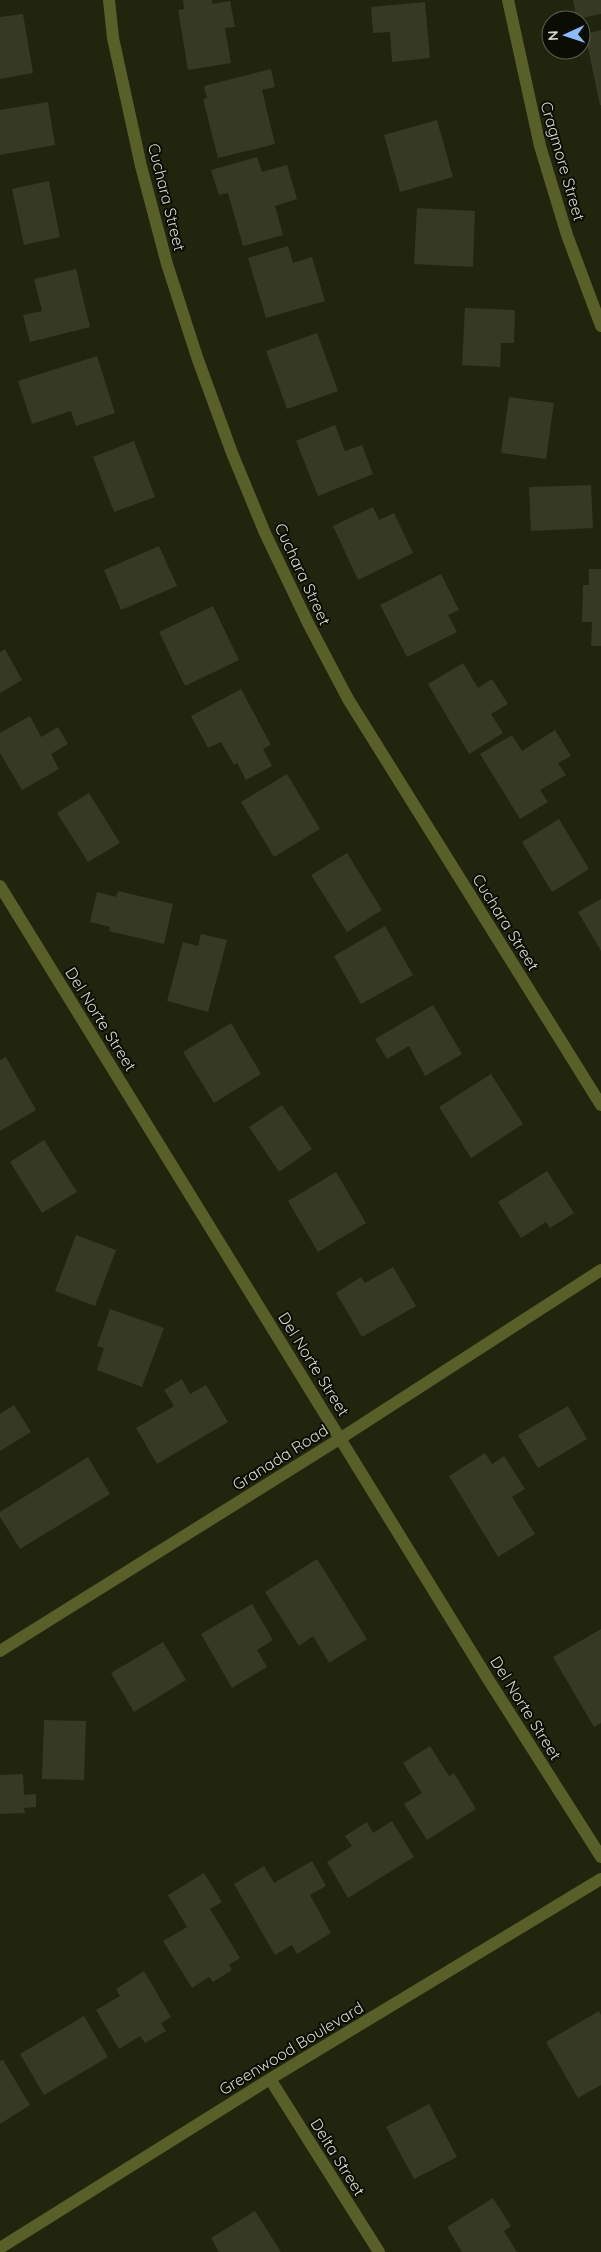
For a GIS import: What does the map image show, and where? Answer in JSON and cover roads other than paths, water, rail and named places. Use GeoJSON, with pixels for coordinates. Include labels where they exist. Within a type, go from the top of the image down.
{"type":"FeatureCollection","features":[{"type":"Feature","properties":{"kind":"street","name":"Cuchara Street"},"geometry":{"type":"LineString","coordinates":[[109,0],[113,38],[141,166],[167,264],[197,357],[232,453],[265,533],[308,623],[348,699],[601,1105]]}},
{"type":"Feature","properties":{"kind":"street","name":"Cragmore Street"},"geometry":{"type":"LineString","coordinates":[[508,0],[540,146],[567,236],[601,326]]}},
{"type":"Feature","properties":{"kind":"street","name":"Del Norte Street"},"geometry":{"type":"LineString","coordinates":[[0,886],[601,1857]]}},
{"type":"Feature","properties":{"kind":"street","name":"Granada Road"},"geometry":{"type":"LineString","coordinates":[[0,1651],[341,1438],[601,1270]]}},
{"type":"Feature","properties":{"kind":"street","name":"Greenwood Boulevard"},"geometry":{"type":"LineString","coordinates":[[0,2248],[270,2079],[601,1879]]}},
{"type":"Feature","properties":{"kind":"street","name":"Delta Street"},"geometry":{"type":"LineString","coordinates":[[270,2079],[379,2252]]}}]}
